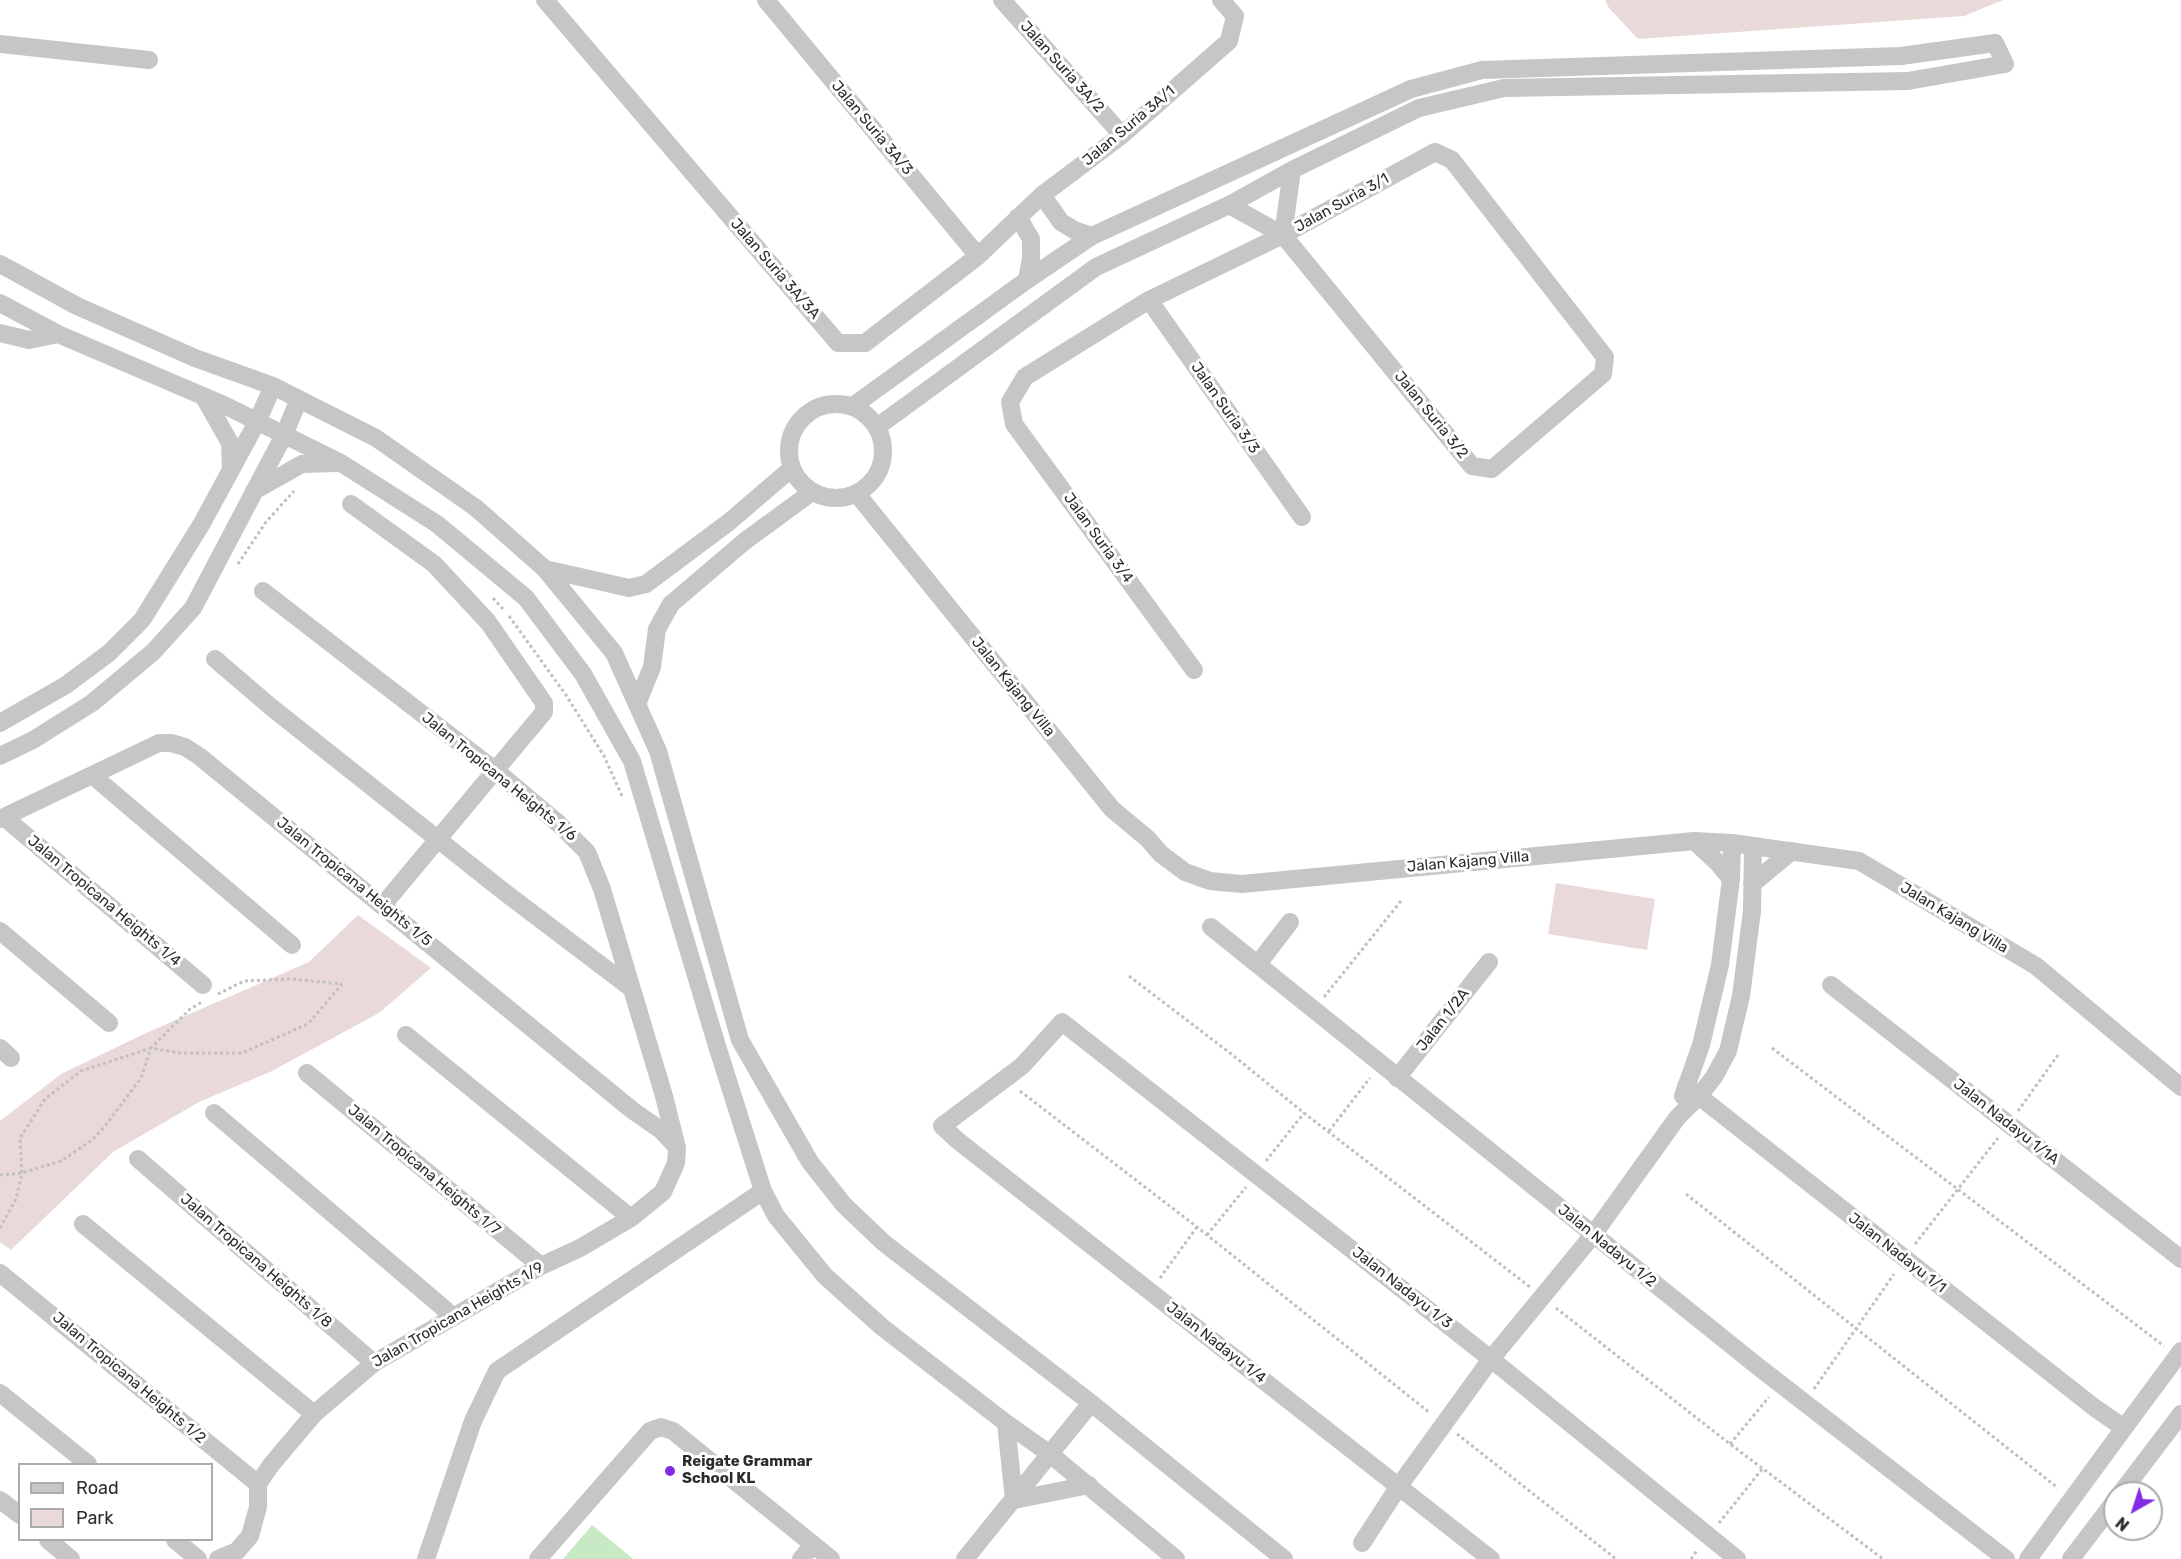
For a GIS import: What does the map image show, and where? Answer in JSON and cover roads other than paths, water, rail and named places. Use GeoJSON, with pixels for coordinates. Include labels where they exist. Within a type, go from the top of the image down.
{"type":"FeatureCollection","features":[{"type":"Feature","properties":{"kind":"street","name":"Jalan Suria 3A/3A"},"geometry":{"type":"LineString","coordinates":[[545,0],[838,343],[865,343],[978,256],[1042,195]]}},
{"type":"Feature","properties":{"kind":"street","name":"Jalan Suria 3A/3"},"geometry":{"type":"LineString","coordinates":[[766,0],[978,256]]}},
{"type":"Feature","properties":{"kind":"street","name":"Jalan Suria 3A/2"},"geometry":{"type":"LineString","coordinates":[[1002,0],[1122,135]]}},
{"type":"Feature","properties":{"kind":"street","name":"Jalan Suria 3A/1"},"geometry":{"type":"LineString","coordinates":[[1042,195],[1122,135],[1229,41],[1235,16],[1221,0]]}},
{"type":"Feature","properties":{"kind":"street"},"geometry":{"type":"LineString","coordinates":[[853,406],[1027,280],[1092,236],[1411,89],[1482,70],[1901,56],[1995,43],[2005,64],[1908,81],[1504,88],[1419,108],[1292,170],[1229,205],[1096,267],[877,427]]}},
{"type":"Feature","properties":{"kind":"street"},"geometry":{"type":"LineString","coordinates":[[0,44],[149,60]]}},
{"type":"Feature","properties":{"kind":"street","name":"Jalan Suria 3/1"},"geometry":{"type":"LineString","coordinates":[[1010,402],[1025,377],[1149,300],[1283,235],[1435,152],[1452,160],[1605,357],[1603,374]]}},
{"type":"Feature","properties":{"kind":"street"},"geometry":{"type":"LineString","coordinates":[[1283,235],[1292,170]]}},
{"type":"Feature","properties":{"kind":"street"},"geometry":{"type":"LineString","coordinates":[[1042,195],[1061,222],[1092,236]]}},
{"type":"Feature","properties":{"kind":"street","name":"Jalan Suria 3/2"},"geometry":{"type":"LineString","coordinates":[[1229,205],[1283,235],[1472,466],[1492,469],[1603,374]]}},
{"type":"Feature","properties":{"kind":"street"},"geometry":{"type":"LineString","coordinates":[[1018,217],[1031,239],[1031,258],[1027,280]]}},
{"type":"Feature","properties":{"kind":"street"},"geometry":{"type":"LineString","coordinates":[[0,264],[77,306],[195,358],[273,386],[376,438],[476,508],[545,569],[612,650],[637,704],[658,751],[740,1040],[810,1162],[844,1205],[884,1243],[1090,1403],[1284,1559]]}},
{"type":"Feature","properties":{"kind":"street","name":"Jalan Suria 3/3"},"geometry":{"type":"LineString","coordinates":[[1149,300],[1302,517]]}},
{"type":"Feature","properties":{"kind":"street"},"geometry":{"type":"LineString","coordinates":[[0,303],[58,334],[204,397],[341,463],[437,524],[526,598],[583,675],[632,761],[717,1046],[763,1191],[776,1216],[825,1276],[882,1327],[1006,1423],[1050,1454],[1176,1559]]}},
{"type":"Feature","properties":{"kind":"street"},"geometry":{"type":"LineString","coordinates":[[0,333],[29,340],[58,334]]}},
{"type":"Feature","properties":{"kind":"street"},"geometry":{"type":"LineString","coordinates":[[0,723],[66,685],[109,653],[142,620],[171,576],[231,470],[273,386]]}},
{"type":"Feature","properties":{"kind":"street"},"geometry":{"type":"LineString","coordinates":[[204,397],[230,443],[231,470]]}},
{"type":"Feature","properties":{"kind":"street"},"geometry":{"type":"LineString","coordinates":[[0,756],[33,740],[92,703],[153,652],[193,608],[284,435],[299,399]]}},
{"type":"Feature","properties":{"kind":"street","name":"Jalan Suria 3/4"},"geometry":{"type":"LineString","coordinates":[[1010,402],[1014,424],[1194,670]]}},
{"type":"Feature","properties":{"kind":"street"},"geometry":{"type":"LineString","coordinates":[[838,403],[853,406],[867,415],[877,427],[883,441],[884,457],[879,472],[870,485],[857,494],[842,498],[826,498],[812,492],[800,482],[792,468],[789,453],[790,437],[797,423],[808,412],[822,405],[838,403]]}},
{"type":"Feature","properties":{"kind":"street"},"geometry":{"type":"LineString","coordinates":[[254,491],[302,464],[341,463]]}},
{"type":"Feature","properties":{"kind":"street"},"geometry":{"type":"LineString","coordinates":[[545,569],[629,588],[646,585],[729,522],[792,468]]}},
{"type":"Feature","properties":{"kind":"street"},"geometry":{"type":"LineString","coordinates":[[637,704],[652,667],[657,629],[670,604],[745,541],[812,492]]}},
{"type":"Feature","properties":{"kind":"street","name":"Jalan Kajang Villa"},"geometry":{"type":"LineString","coordinates":[[857,494],[1112,809],[1148,839],[1161,854],[1185,872],[1210,881],[1242,884],[1694,841],[1732,843],[1859,861],[2036,966],[2181,1087]]}},
{"type":"Feature","properties":{"kind":"street"},"geometry":{"type":"LineString","coordinates":[[351,504],[434,564],[488,622],[544,703],[544,712],[383,905]]}},
{"type":"Feature","properties":{"kind":"street","name":"Jalan Tropicana Heights 1/6"},"geometry":{"type":"LineString","coordinates":[[263,591],[496,771],[568,832],[587,852],[602,889],[664,1096],[677,1148]]}},
{"type":"Feature","properties":{"kind":"street"},"geometry":{"type":"LineString","coordinates":[[215,659],[271,707],[503,891],[632,988]]}},
{"type":"Feature","properties":{"kind":"street","name":"Jalan Tropicana Heights 1/5"},"geometry":{"type":"LineString","coordinates":[[3,819],[159,743],[171,743],[185,747],[200,756],[632,1110],[662,1131],[677,1148]]}},
{"type":"Feature","properties":{"kind":"street"},"geometry":{"type":"LineString","coordinates":[[92,775],[292,945]]}},
{"type":"Feature","properties":{"kind":"street","name":"Jalan Tropicana Heights 1/4"},"geometry":{"type":"LineString","coordinates":[[3,819],[209,993]]}},
{"type":"Feature","properties":{"kind":"street"},"geometry":{"type":"LineString","coordinates":[[1694,841],[1718,863],[1731,879]]}},
{"type":"Feature","properties":{"kind":"street"},"geometry":{"type":"LineString","coordinates":[[1362,1543],[1398,1486],[1491,1359],[1593,1235],[1677,1118],[1692,1091],[1724,940],[1731,879],[1732,843]]}},
{"type":"Feature","properties":{"kind":"street"},"geometry":{"type":"LineString","coordinates":[[1692,1091],[1713,1077],[1728,1051],[1741,996],[1748,944],[1752,911],[1753,846]]}},
{"type":"Feature","properties":{"kind":"street"},"geometry":{"type":"LineString","coordinates":[[1752,884],[1792,851]]}},
{"type":"Feature","properties":{"kind":"street"},"geometry":{"type":"LineString","coordinates":[[1257,964],[1290,922]]}},
{"type":"Feature","properties":{"kind":"street","name":"Jalan Nadayu 1/2"},"geometry":{"type":"LineString","coordinates":[[1211,927],[1780,1384],[2006,1559]]}},
{"type":"Feature","properties":{"kind":"street"},"geometry":{"type":"LineString","coordinates":[[0,931],[109,1023]]}},
{"type":"Feature","properties":{"kind":"street"},"geometry":{"type":"LineString","coordinates":[[1724,940],[1748,944]]}},
{"type":"Feature","properties":{"kind":"street","name":"Jalan 1/2A"},"geometry":{"type":"LineString","coordinates":[[1397,1078],[1489,962]]}},
{"type":"Feature","properties":{"kind":"street","name":"Jalan Nadayu 1/1A"},"geometry":{"type":"LineString","coordinates":[[1831,985],[2181,1259]]}},
{"type":"Feature","properties":{"kind":"street"},"geometry":{"type":"LineString","coordinates":[[1715,990],[1741,996]]}},
{"type":"Feature","properties":{"kind":"street","name":"Jalan Nadayu 1/3"},"geometry":{"type":"LineString","coordinates":[[942,1126],[1006,1080],[1062,1022],[1491,1359],[1737,1559]]}},
{"type":"Feature","properties":{"kind":"street"},"geometry":{"type":"LineString","coordinates":[[406,1035],[631,1218]]}},
{"type":"Feature","properties":{"kind":"street","name":"Jalan Tropicana Heights 1/7"},"geometry":{"type":"LineString","coordinates":[[308,1073],[541,1266]]}},
{"type":"Feature","properties":{"kind":"street","name":"Jalan Nadayu 1/1"},"geometry":{"type":"LineString","coordinates":[[1692,1091],[1904,1259],[2124,1428]]}},
{"type":"Feature","properties":{"kind":"street"},"geometry":{"type":"LineString","coordinates":[[632,1110],[656,1112],[664,1096]]}},
{"type":"Feature","properties":{"kind":"street"},"geometry":{"type":"LineString","coordinates":[[214,1113],[454,1317]]}},
{"type":"Feature","properties":{"kind":"street","name":"Jalan Nadayu 1/4"},"geometry":{"type":"LineString","coordinates":[[942,1126],[1491,1559]]}},
{"type":"Feature","properties":{"kind":"street","name":"Jalan Tropicana Heights 1/9"},"geometry":{"type":"LineString","coordinates":[[258,1484],[314,1414],[374,1364],[541,1266],[580,1248],[631,1218],[663,1192],[676,1162],[677,1148]]}},
{"type":"Feature","properties":{"kind":"street","name":"Jalan Tropicana Heights 1/8"},"geometry":{"type":"LineString","coordinates":[[138,1160],[374,1364]]}},
{"type":"Feature","properties":{"kind":"street"},"geometry":{"type":"LineString","coordinates":[[426,1559],[473,1420],[496,1371],[763,1191]]}},
{"type":"Feature","properties":{"kind":"street"},"geometry":{"type":"LineString","coordinates":[[83,1224],[314,1414]]}},
{"type":"Feature","properties":{"kind":"street","name":"Jalan Tropicana Heights 1/2"},"geometry":{"type":"LineString","coordinates":[[0,1273],[258,1484]]}},
{"type":"Feature","properties":{"kind":"street"},"geometry":{"type":"LineString","coordinates":[[2028,1559],[2179,1354]]}},
{"type":"Feature","properties":{"kind":"street"},"geometry":{"type":"LineString","coordinates":[[0,1393],[87,1463]]}},
{"type":"Feature","properties":{"kind":"street"},"geometry":{"type":"LineString","coordinates":[[966,1559],[1090,1403]]}},
{"type":"Feature","properties":{"kind":"street"},"geometry":{"type":"LineString","coordinates":[[2130,1481],[2181,1414]]}},
{"type":"Feature","properties":{"kind":"street"},"geometry":{"type":"LineString","coordinates":[[1006,1423],[1014,1500]]}},
{"type":"Feature","properties":{"kind":"street"},"geometry":{"type":"LineString","coordinates":[[538,1559],[650,1431],[661,1427],[674,1431],[831,1559]]}},
{"type":"Feature","properties":{"kind":"street"},"geometry":{"type":"LineString","coordinates":[[218,1559],[237,1551],[250,1536],[258,1507],[258,1484]]}},
{"type":"Feature","properties":{"kind":"street"},"geometry":{"type":"LineString","coordinates":[[1014,1500],[1089,1485]]}},
{"type":"Feature","properties":{"kind":"street"},"geometry":{"type":"LineString","coordinates":[[0,1500],[18,1514]]}},
{"type":"Feature","properties":{"kind":"street"},"geometry":{"type":"LineString","coordinates":[[2071,1559],[2103,1517]]}},
{"type":"Feature","properties":{"kind":"street"},"geometry":{"type":"LineString","coordinates":[[50,1541],[71,1559]]}},
{"type":"Feature","properties":{"kind":"street"},"geometry":{"type":"LineString","coordinates":[[177,1541],[198,1559]]}},
{"type":"Feature","properties":{"kind":"street"},"geometry":{"type":"LineString","coordinates":[[801,1559],[813,1544]]}},
{"type":"Feature","properties":{"kind":"place","name":"Reigate Grammar School KL"},"geometry":{"type":"Point","coordinates":[670,1471]}}]}
